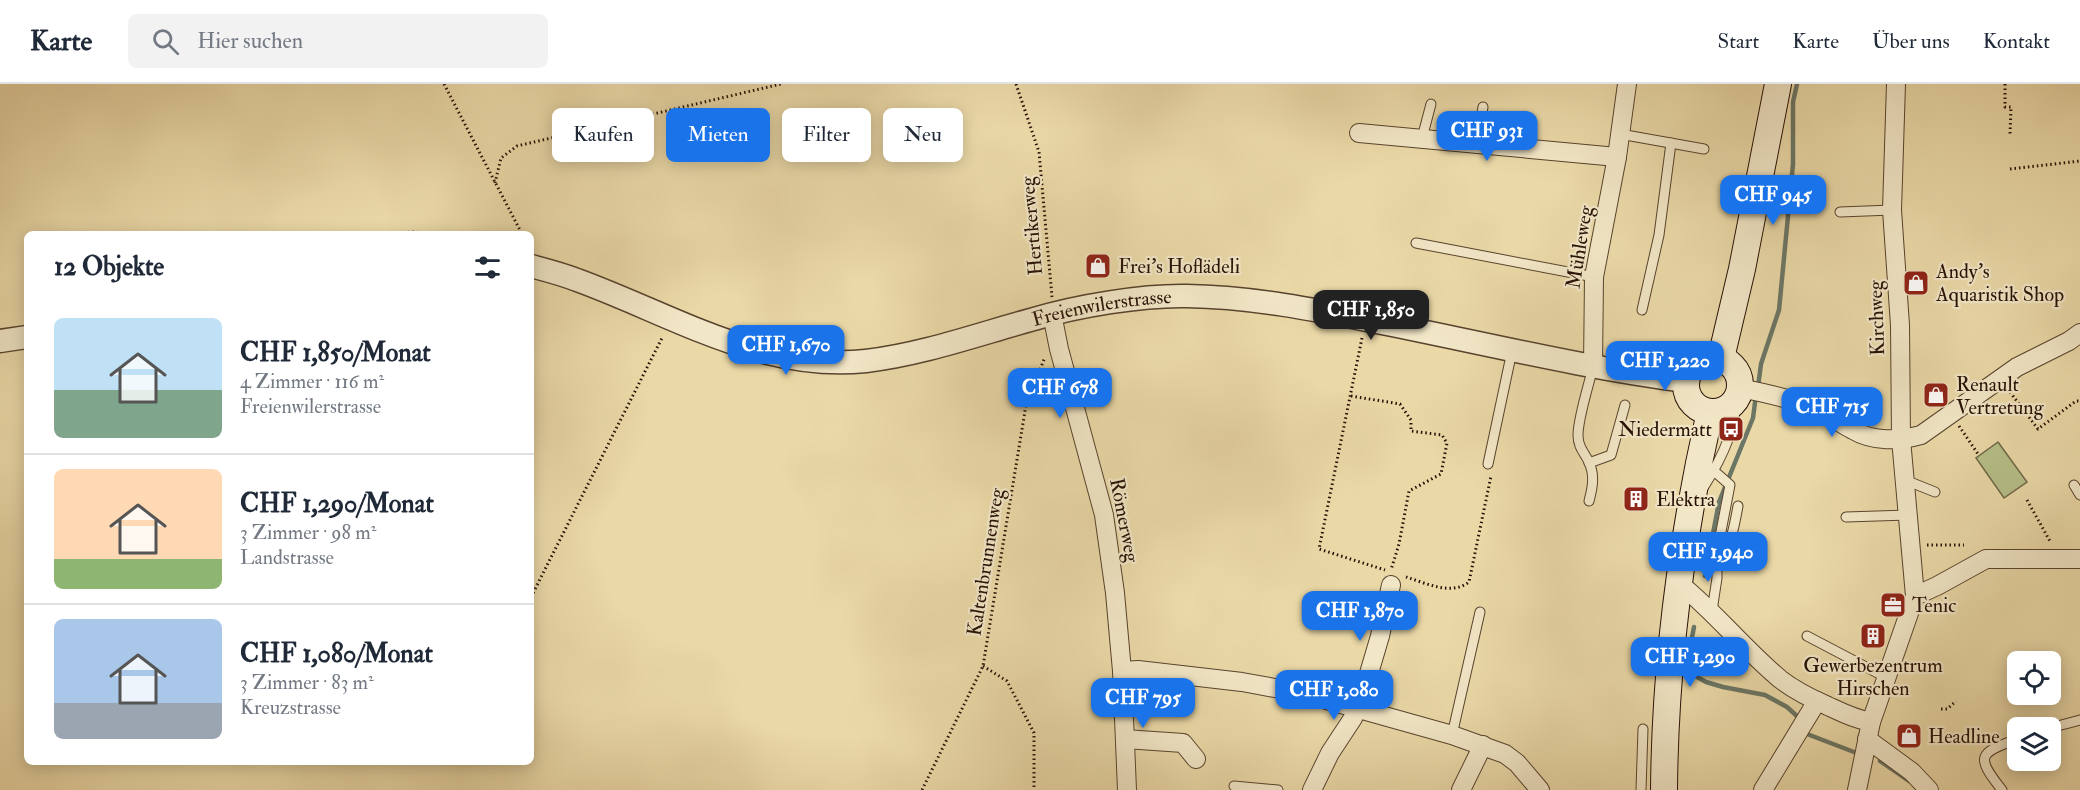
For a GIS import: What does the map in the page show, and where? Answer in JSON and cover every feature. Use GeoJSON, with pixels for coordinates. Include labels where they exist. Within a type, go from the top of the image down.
{"type":"FeatureCollection","features":[{"type":"Feature","properties":{"kind":"main road"},"geometry":{"type":"LineString","coordinates":[[1721,358],[1742,269],[1778,84]]}},
{"type":"Feature","properties":{"kind":"main road"},"geometry":{"type":"LineString","coordinates":[[1712,357],[1721,358],[1734,366],[1742,393],[1724,409],[1710,412],[1695,404],[1686,389],[1686,381],[1695,364],[1712,357]]}},
{"type":"Feature","properties":{"kind":"main road"},"geometry":{"type":"LineString","coordinates":[[1664,790],[1670,667],[1680,584],[1710,412]]}},
{"type":"Feature","properties":{"kind":"street","name":"Mühleweg"},"geometry":{"type":"LineString","coordinates":[[1593,367],[1594,277],[1617,158],[1627,84]]}},
{"type":"Feature","properties":{"kind":"street","name":"Kirchweg"},"geometry":{"type":"LineString","coordinates":[[1857,790],[1869,730],[1915,596],[1901,439],[1900,325],[1892,210],[1896,84]]}},
{"type":"Feature","properties":{"kind":"street"},"geometry":{"type":"LineString","coordinates":[[1359,133],[1617,158]]}},
{"type":"Feature","properties":{"kind":"street","name":"Freienwilerstrasse"},"geometry":{"type":"LineString","coordinates":[[534,267],[577,280],[704,334],[760,352],[817,361],[864,361],[911,353],[1050,310],[1184,296],[1243,299],[1366,320],[1593,367],[1686,381]]}},
{"type":"Feature","properties":{"kind":"street","name":"Römerweg"},"geometry":{"type":"LineString","coordinates":[[1050,310],[1104,515],[1115,593],[1122,671],[1127,790]]}},
{"type":"Feature","properties":{"kind":"street"},"geometry":{"type":"LineString","coordinates":[[1742,393],[1769,394],[1813,408],[1867,436],[1878,439],[1901,439],[1921,435],[2017,367],[2070,341],[2080,333]]}},
{"type":"Feature","properties":{"kind":"street"},"geometry":{"type":"LineString","coordinates":[[0,341],[24,337]]}},
{"type":"Feature","properties":{"kind":"street"},"geometry":{"type":"LineString","coordinates":[[1915,596],[1986,559],[2080,559]]}},
{"type":"Feature","properties":{"kind":"street"},"geometry":{"type":"LineString","coordinates":[[1312,790],[1330,753],[1357,708],[1380,636],[1391,578]]}},
{"type":"Feature","properties":{"kind":"street"},"geometry":{"type":"LineString","coordinates":[[1680,584],[1712,611],[1782,680],[1817,701],[1856,719],[1929,790]]}},
{"type":"Feature","properties":{"kind":"street"},"geometry":{"type":"LineString","coordinates":[[1122,671],[1137,670],[1242,682],[1302,693],[1452,735],[1505,754],[1517,763],[1540,790]]}},
{"type":"Feature","properties":{"kind":"street"},"geometry":{"type":"LineString","coordinates":[[1763,790],[1817,701]]}},
{"type":"Feature","properties":{"kind":"street"},"geometry":{"type":"LineString","coordinates":[[1125,739],[1183,743],[1196,759]]}},
{"type":"Feature","properties":{"kind":"street"},"geometry":{"type":"LineString","coordinates":[[1461,790],[1483,746]]}},
{"type":"Feature","properties":{"kind":"lane"},"geometry":{"type":"LineString","coordinates":[[1422,138],[1431,104]]}},
{"type":"Feature","properties":{"kind":"lane"},"geometry":{"type":"LineString","coordinates":[[1477,143],[1483,107]]}},
{"type":"Feature","properties":{"kind":"lane"},"geometry":{"type":"LineString","coordinates":[[1620,134],[1704,149]]}},
{"type":"Feature","properties":{"kind":"lane"},"geometry":{"type":"LineString","coordinates":[[1642,310],[1659,235],[1671,143]]}},
{"type":"Feature","properties":{"kind":"lane"},"geometry":{"type":"LineString","coordinates":[[1840,212],[1892,210]]}},
{"type":"Feature","properties":{"kind":"lane"},"geometry":{"type":"LineString","coordinates":[[1416,243],[1594,277]]}},
{"type":"Feature","properties":{"kind":"lane"},"geometry":{"type":"LineString","coordinates":[[1488,464],[1513,349]]}},
{"type":"Feature","properties":{"kind":"lane"},"geometry":{"type":"LineString","coordinates":[[1589,501],[1593,488],[1593,472],[1579,447],[1578,434],[1593,367]]}},
{"type":"Feature","properties":{"kind":"lane"},"geometry":{"type":"LineString","coordinates":[[1692,505],[1717,473],[1742,393]]}},
{"type":"Feature","properties":{"kind":"lane"},"geometry":{"type":"LineString","coordinates":[[1589,463],[1611,455],[1625,405]]}},
{"type":"Feature","properties":{"kind":"lane"},"geometry":{"type":"LineString","coordinates":[[1712,611],[1717,552],[1730,484],[1717,473]]}},
{"type":"Feature","properties":{"kind":"lane"},"geometry":{"type":"LineString","coordinates":[[1905,480],[1935,492]]}},
{"type":"Feature","properties":{"kind":"lane"},"geometry":{"type":"LineString","coordinates":[[2074,485],[2080,495]]}},
{"type":"Feature","properties":{"kind":"lane"},"geometry":{"type":"LineString","coordinates":[[1717,564],[1726,554],[1733,535],[1738,506]]}},
{"type":"Feature","properties":{"kind":"lane"},"geometry":{"type":"LineString","coordinates":[[1846,517],[1908,515]]}},
{"type":"Feature","properties":{"kind":"lane"},"geometry":{"type":"LineString","coordinates":[[1452,735],[1480,612]]}},
{"type":"Feature","properties":{"kind":"lane"},"geometry":{"type":"LineString","coordinates":[[1807,636],[1887,678]]}},
{"type":"Feature","properties":{"kind":"lane"},"geometry":{"type":"LineString","coordinates":[[2061,725],[2080,720]]}},
{"type":"Feature","properties":{"kind":"lane"},"geometry":{"type":"LineString","coordinates":[[1641,790],[1643,729]]}},
{"type":"Feature","properties":{"kind":"lane"},"geometry":{"type":"LineString","coordinates":[[2002,790],[1983,763],[1984,756],[1993,747],[2007,743]]}},
{"type":"Feature","properties":{"kind":"lane"},"geometry":{"type":"LineString","coordinates":[[1234,786],[1278,790]]}},
{"type":"Feature","properties":{"kind":"path"},"geometry":{"type":"LineString","coordinates":[[444,84],[520,231]]}},
{"type":"Feature","properties":{"kind":"path"},"geometry":{"type":"LineString","coordinates":[[495,183],[501,158],[517,146],[781,84]]}},
{"type":"Feature","properties":{"kind":"path","name":"Hertikerweg"},"geometry":{"type":"LineString","coordinates":[[1016,84],[1039,152],[1050,310]]}},
{"type":"Feature","properties":{"kind":"path"},"geometry":{"type":"LineString","coordinates":[[2005,84],[2005,107],[2011,107],[2010,134]]}},
{"type":"Feature","properties":{"kind":"path"},"geometry":{"type":"LineString","coordinates":[[2010,169],[2080,161]]}},
{"type":"Feature","properties":{"kind":"path","name":"Kaltenbrunnenweg"},"geometry":{"type":"LineString","coordinates":[[922,790],[983,666],[1026,405],[1050,310]]}},
{"type":"Feature","properties":{"kind":"path"},"geometry":{"type":"LineString","coordinates":[[534,591],[671,320]]}},
{"type":"Feature","properties":{"kind":"path"},"geometry":{"type":"LineString","coordinates":[[1366,320],[1319,549],[1391,578],[1460,589],[1469,582],[1492,468],[1488,464]]}},
{"type":"Feature","properties":{"kind":"path"},"geometry":{"type":"LineString","coordinates":[[2001,379],[2038,429],[2076,401],[2080,401]]}},
{"type":"Feature","properties":{"kind":"path"},"geometry":{"type":"LineString","coordinates":[[1351,396],[1400,404],[1412,420],[1411,431],[1442,435],[1447,443],[1441,474],[1409,491],[1391,578]]}},
{"type":"Feature","properties":{"kind":"path"},"geometry":{"type":"LineString","coordinates":[[1960,428],[1978,454]]}},
{"type":"Feature","properties":{"kind":"path"},"geometry":{"type":"LineString","coordinates":[[2027,500],[2051,542],[2051,559]]}},
{"type":"Feature","properties":{"kind":"path"},"geometry":{"type":"LineString","coordinates":[[1911,545],[1964,545]]}},
{"type":"Feature","properties":{"kind":"path"},"geometry":{"type":"LineString","coordinates":[[983,666],[1007,681],[1034,733],[1034,790]]}},
{"type":"Feature","properties":{"kind":"path"},"geometry":{"type":"LineString","coordinates":[[1941,709],[1947,709],[1956,700]]}},
{"type":"Feature","properties":{"kind":"green space"},"geometry":{"type":"Polygon","coordinates":[[[1998,442],[2027,482],[2004,498],[1976,458],[1998,442]]]}},
{"type":"Feature","properties":{"kind":"waterway"},"geometry":{"type":"LineString","coordinates":[[1758,387],[1761,364],[1779,310],[1793,164],[1793,102],[1797,84]]}},
{"type":"Feature","properties":{"kind":"waterway"},"geometry":{"type":"LineString","coordinates":[[1705,576],[1719,502],[1753,418],[1756,395]]}},
{"type":"Feature","properties":{"kind":"waterway"},"geometry":{"type":"LineString","coordinates":[[1694,627],[1688,658],[1690,673],[1706,682],[1723,687],[1765,695],[1787,707],[1798,717]]}},
{"type":"Feature","properties":{"kind":"waterway"},"geometry":{"type":"LineString","coordinates":[[1807,734],[1854,752]]}},
{"type":"Feature","properties":{"kind":"waterway"},"geometry":{"type":"LineString","coordinates":[[1880,761],[1909,781]]}},
{"type":"Feature","properties":{"kind":"place","name":"Frei's Hoflädeli"},"geometry":{"type":"Point","coordinates":[1098,266]}},
{"type":"Feature","properties":{"kind":"place","name":"Andy's Aquaristik Shop"},"geometry":{"type":"Point","coordinates":[1916,283]}},
{"type":"Feature","properties":{"kind":"place","name":"Renault Vertretung"},"geometry":{"type":"Point","coordinates":[1936,395]}},
{"type":"Feature","properties":{"kind":"place","name":"Niedermatt"},"geometry":{"type":"Point","coordinates":[1731,429]}},
{"type":"Feature","properties":{"kind":"place","name":"Elektra"},"geometry":{"type":"Point","coordinates":[1636,499]}},
{"type":"Feature","properties":{"kind":"place","name":"Tenic"},"geometry":{"type":"Point","coordinates":[1893,605]}},
{"type":"Feature","properties":{"kind":"place","name":"Gewerbezentrum Hirschen"},"geometry":{"type":"Point","coordinates":[1873,636]}},
{"type":"Feature","properties":{"kind":"place","name":"Headline"},"geometry":{"type":"Point","coordinates":[1909,736]}}]}
